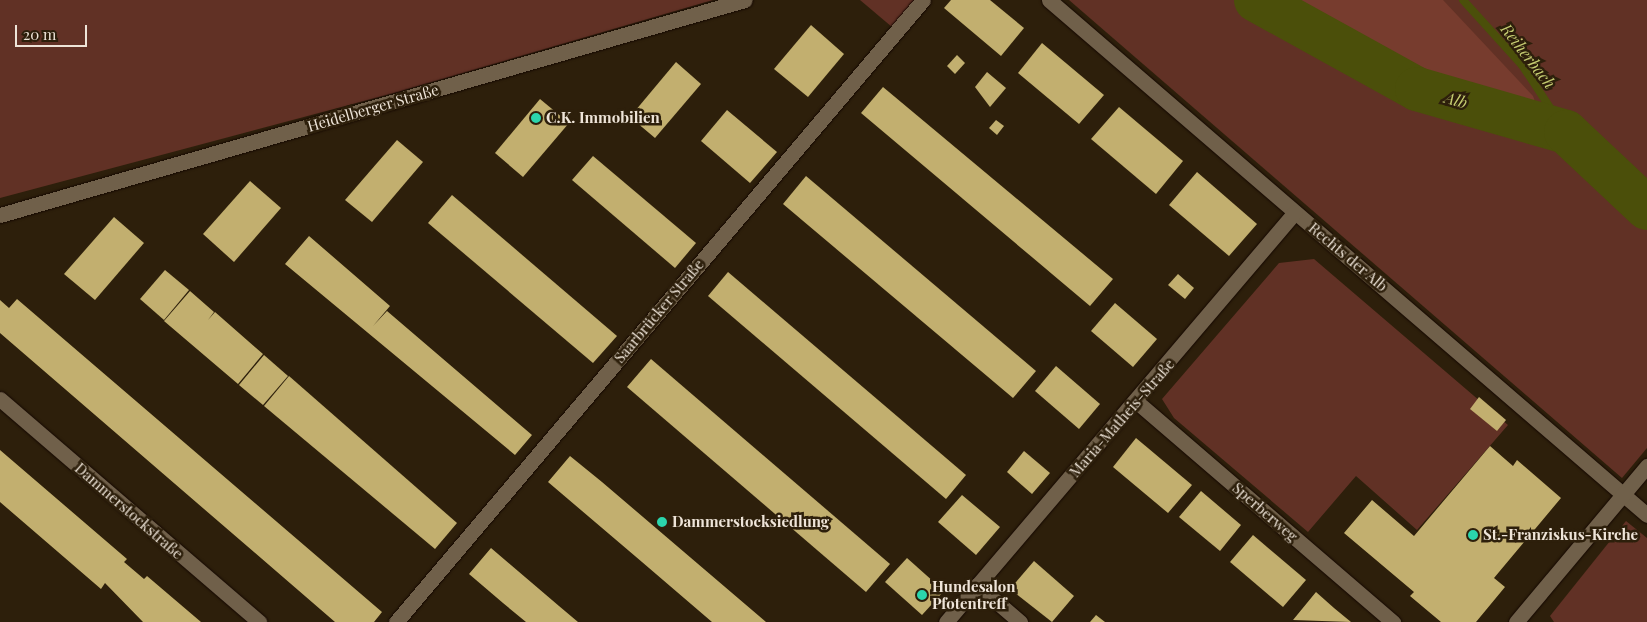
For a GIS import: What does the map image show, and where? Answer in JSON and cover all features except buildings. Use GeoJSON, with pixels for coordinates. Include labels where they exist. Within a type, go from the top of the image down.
{"type":"FeatureCollection","features":[{"type":"Feature","properties":{"kind":"street","name":"Heidelberger Straße"},"geometry":{"type":"LineString","coordinates":[[0,216],[745,0]]}},
{"type":"Feature","properties":{"kind":"street","name":"Saarbrücker Straße"},"geometry":{"type":"LineString","coordinates":[[396,622],[923,0]]}},
{"type":"Feature","properties":{"kind":"street","name":"Rechts der Alb"},"geometry":{"type":"LineString","coordinates":[[1049,0],[1647,515]]}},
{"type":"Feature","properties":{"kind":"street","name":"Maria-Matheis-Straße"},"geometry":{"type":"LineString","coordinates":[[946,622],[1137,402],[1295,212]]}},
{"type":"Feature","properties":{"kind":"street","name":"Dammerstockstraße"},"geometry":{"type":"LineString","coordinates":[[0,399],[259,622]]}},
{"type":"Feature","properties":{"kind":"street","name":"Sperberweg"},"geometry":{"type":"LineString","coordinates":[[1137,402],[1393,622]]}},
{"type":"Feature","properties":{"kind":"street"},"geometry":{"type":"LineString","coordinates":[[1516,622],[1647,466]]}},
{"type":"Feature","properties":{"kind":"street"},"geometry":{"type":"LineString","coordinates":[[977,585],[1020,622]]}},
{"type":"Feature","properties":{"kind":"shaded area"},"geometry":{"type":"Polygon","coordinates":[[[0,0],[713,0],[394,93],[0,198],[0,0]]]}},
{"type":"Feature","properties":{"kind":"shaded area"},"geometry":{"type":"Polygon","coordinates":[[[860,0],[916,0],[892,27],[860,0]]]}},
{"type":"Feature","properties":{"kind":"shaded area"},"geometry":{"type":"Polygon","coordinates":[[[1069,0],[1647,0],[1647,448],[1622,478],[1069,0]]]}},
{"type":"Feature","properties":{"kind":"shaded area"},"geometry":{"type":"Polygon","coordinates":[[[1277,0],[1443,0],[1533,96],[1539,112],[1533,116],[1419,80],[1277,0]]]}},
{"type":"Feature","properties":{"kind":"shaded area"},"geometry":{"type":"Polygon","coordinates":[[[1314,259],[1508,425],[1417,530],[1356,476],[1308,532],[1174,418],[1162,399],[1279,263],[1314,259]]]}},
{"type":"Feature","properties":{"kind":"shaded area"},"geometry":{"type":"Polygon","coordinates":[[[1626,521],[1647,538],[1647,622],[1554,622],[1550,616],[1626,521]]]}},
{"type":"Feature","properties":{"kind":"waterway","name":"Alb"},"geometry":{"type":"LineString","coordinates":[[1256,0],[1417,89],[1566,132],[1647,208]]}},
{"type":"Feature","properties":{"kind":"waterway","name":"Reiherbach"},"geometry":{"type":"LineString","coordinates":[[1463,0],[1522,65],[1566,132]]}},
{"type":"Feature","properties":{"kind":"place","name":"C.K. Immobilien"},"geometry":{"type":"Point","coordinates":[536,118]}},
{"type":"Feature","properties":{"kind":"place","name":"Dammerstocksiedlung"},"geometry":{"type":"Point","coordinates":[662,522]}},
{"type":"Feature","properties":{"kind":"place","name":"St.-Franziskus-Kirche"},"geometry":{"type":"Point","coordinates":[1473,535]}},
{"type":"Feature","properties":{"kind":"place","name":"Hundesalon Pfotentreff"},"geometry":{"type":"Point","coordinates":[922,595]}}]}
